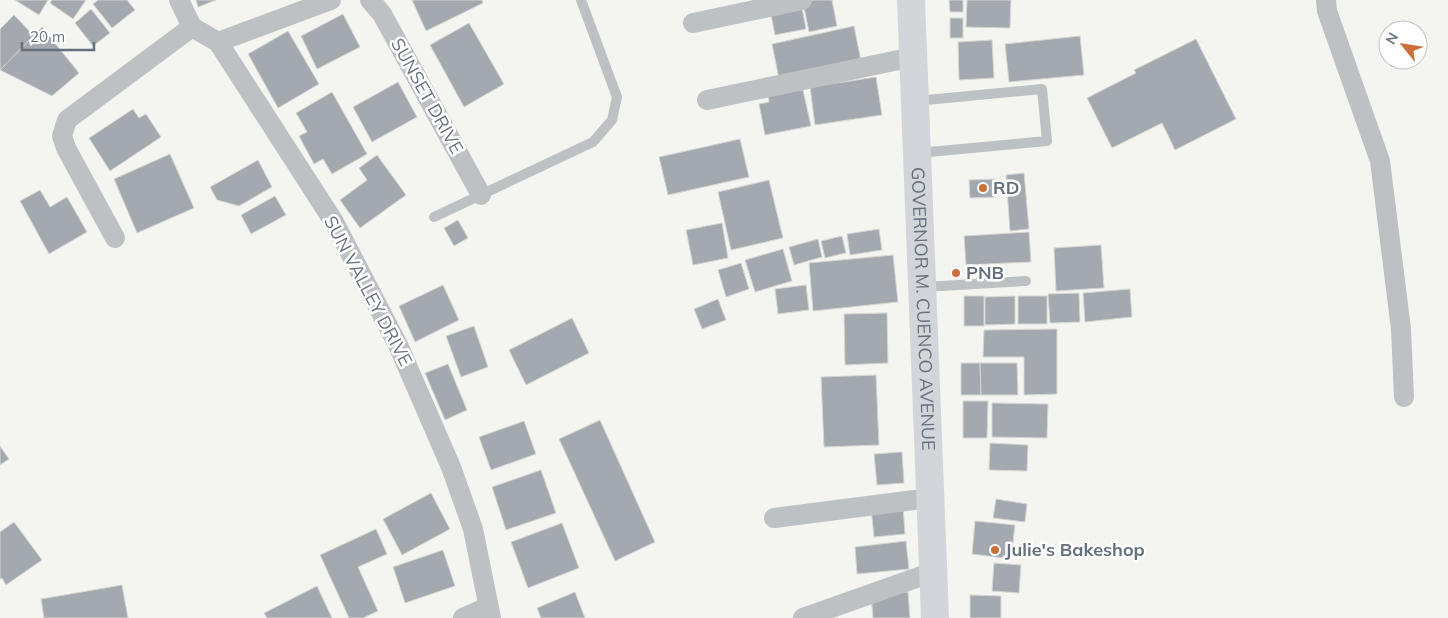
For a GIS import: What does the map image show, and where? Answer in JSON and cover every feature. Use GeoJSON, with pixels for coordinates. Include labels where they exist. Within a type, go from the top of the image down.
{"type":"FeatureCollection","features":[{"type":"Feature","properties":{"kind":"main road","name":"GOVERNOR M. CUENCO AVENUE"},"geometry":{"type":"LineString","coordinates":[[911,0],[935,618]]}},
{"type":"Feature","properties":{"kind":"street"},"geometry":{"type":"LineString","coordinates":[[115,238],[66,148],[62,136],[68,120],[192,27],[179,0]]}},
{"type":"Feature","properties":{"kind":"street"},"geometry":{"type":"LineString","coordinates":[[218,42],[331,0]]}},
{"type":"Feature","properties":{"kind":"street","name":"SUNSET DRIVE"},"geometry":{"type":"LineString","coordinates":[[370,0],[382,14],[481,195]]}},
{"type":"Feature","properties":{"kind":"street"},"geometry":{"type":"LineString","coordinates":[[693,23],[802,0]]}},
{"type":"Feature","properties":{"kind":"street"},"geometry":{"type":"LineString","coordinates":[[1326,0],[1327,11],[1380,161],[1401,329],[1404,397]]}},
{"type":"Feature","properties":{"kind":"street","name":"SUN VALLEY DRIVE"},"geometry":{"type":"LineString","coordinates":[[192,27],[218,42],[334,222],[398,345],[451,467],[473,529],[489,612]]}},
{"type":"Feature","properties":{"kind":"street"},"geometry":{"type":"LineString","coordinates":[[707,100],[913,57]]}},
{"type":"Feature","properties":{"kind":"street"},"geometry":{"type":"LineString","coordinates":[[774,518],[930,498]]}},
{"type":"Feature","properties":{"kind":"street"},"geometry":{"type":"LineString","coordinates":[[803,618],[933,572]]}},
{"type":"Feature","properties":{"kind":"street"},"geometry":{"type":"LineString","coordinates":[[463,618],[489,612]]}},
{"type":"Feature","properties":{"kind":"lane"},"geometry":{"type":"LineString","coordinates":[[434,217],[593,142],[612,120],[617,98],[581,0]]}},
{"type":"Feature","properties":{"kind":"lane"},"geometry":{"type":"LineString","coordinates":[[916,101],[1042,89],[1047,141],[918,153]]}},
{"type":"Feature","properties":{"kind":"lane"},"geometry":{"type":"LineString","coordinates":[[923,287],[1026,281]]}},
{"type":"Feature","properties":{"kind":"building"},"geometry":{"type":"Polygon","coordinates":[[[15,0],[48,0],[39,15],[15,0]]]}},
{"type":"Feature","properties":{"kind":"building"},"geometry":{"type":"Polygon","coordinates":[[[52,0],[86,0],[73,19],[50,3],[52,0]]]}},
{"type":"Feature","properties":{"kind":"building"},"geometry":{"type":"Polygon","coordinates":[[[98,0],[127,0],[135,10],[112,28],[93,4],[98,0]]]}},
{"type":"Feature","properties":{"kind":"building"},"geometry":{"type":"Polygon","coordinates":[[[196,0],[216,0],[198,7],[196,0]]]}},
{"type":"Feature","properties":{"kind":"building"},"geometry":{"type":"Polygon","coordinates":[[[412,0],[482,0],[483,3],[426,31],[412,0]]]}},
{"type":"Feature","properties":{"kind":"building"},"geometry":{"type":"Polygon","coordinates":[[[832,0],[837,26],[809,32],[803,2],[832,0]]]}},
{"type":"Feature","properties":{"kind":"building"},"geometry":{"type":"Polygon","coordinates":[[[949,0],[963,0],[963,12],[950,12],[949,0]]]}},
{"type":"Feature","properties":{"kind":"building"},"geometry":{"type":"Polygon","coordinates":[[[967,0],[1011,0],[1010,28],[966,27],[967,0]]]}},
{"type":"Feature","properties":{"kind":"building"},"geometry":{"type":"Polygon","coordinates":[[[801,3],[806,29],[775,35],[770,10],[801,3]]]}},
{"type":"Feature","properties":{"kind":"building"},"geometry":{"type":"Polygon","coordinates":[[[91,9],[110,33],[93,46],[75,23],[91,9]]]}},
{"type":"Feature","properties":{"kind":"building"},"geometry":{"type":"Polygon","coordinates":[[[343,14],[360,47],[317,69],[301,36],[343,14]]]}},
{"type":"Feature","properties":{"kind":"building"},"geometry":{"type":"Polygon","coordinates":[[[14,15],[34,36],[0,70],[0,29],[14,15]]]}},
{"type":"Feature","properties":{"kind":"building"},"geometry":{"type":"Polygon","coordinates":[[[950,18],[963,18],[963,38],[950,38],[950,18]]]}},
{"type":"Feature","properties":{"kind":"building"},"geometry":{"type":"Polygon","coordinates":[[[469,23],[504,84],[464,107],[430,45],[469,23]]]}},
{"type":"Feature","properties":{"kind":"building"},"geometry":{"type":"Polygon","coordinates":[[[854,26],[861,61],[779,79],[772,44],[854,26]]]}},
{"type":"Feature","properties":{"kind":"building"},"geometry":{"type":"Polygon","coordinates":[[[42,27],[79,73],[52,96],[0,70],[42,27]]]}},
{"type":"Feature","properties":{"kind":"building"},"geometry":{"type":"Polygon","coordinates":[[[288,31],[319,84],[278,108],[248,54],[288,31]]]}},
{"type":"Feature","properties":{"kind":"building"},"geometry":{"type":"Polygon","coordinates":[[[1080,36],[1084,75],[1009,82],[1005,44],[1080,36]]]}},
{"type":"Feature","properties":{"kind":"building"},"geometry":{"type":"Polygon","coordinates":[[[1196,39],[1236,119],[1175,150],[1162,123],[1112,148],[1087,98],[1136,73],[1134,70],[1196,39]]]}},
{"type":"Feature","properties":{"kind":"building"},"geometry":{"type":"Polygon","coordinates":[[[992,40],[994,78],[959,80],[958,42],[992,40]]]}},
{"type":"Feature","properties":{"kind":"building"},"geometry":{"type":"Polygon","coordinates":[[[876,77],[882,115],[815,125],[810,87],[876,77]]]}},
{"type":"Feature","properties":{"kind":"building"},"geometry":{"type":"Polygon","coordinates":[[[398,82],[417,117],[372,142],[353,107],[398,82]]]}},
{"type":"Feature","properties":{"kind":"building"},"geometry":{"type":"Polygon","coordinates":[[[803,90],[811,126],[765,135],[759,104],[769,102],[768,94],[803,90]]]}},
{"type":"Feature","properties":{"kind":"building"},"geometry":{"type":"Polygon","coordinates":[[[332,92],[367,154],[332,174],[323,159],[314,164],[299,136],[307,132],[296,113],[332,92]]]}},
{"type":"Feature","properties":{"kind":"building"},"geometry":{"type":"Polygon","coordinates":[[[133,109],[139,118],[146,114],[161,137],[110,171],[89,138],[133,109]]]}},
{"type":"Feature","properties":{"kind":"building"},"geometry":{"type":"Polygon","coordinates":[[[740,139],[749,177],[668,195],[659,157],[740,139]]]}},
{"type":"Feature","properties":{"kind":"building"},"geometry":{"type":"Polygon","coordinates":[[[170,154],[194,208],[137,233],[114,179],[170,154]]]}},
{"type":"Feature","properties":{"kind":"building"},"geometry":{"type":"Polygon","coordinates":[[[377,155],[406,195],[360,228],[340,200],[367,180],[359,168],[377,155]]]}},
{"type":"Feature","properties":{"kind":"building"},"geometry":{"type":"Polygon","coordinates":[[[258,160],[272,187],[239,206],[217,200],[210,187],[258,160]]]}},
{"type":"Feature","properties":{"kind":"building"},"geometry":{"type":"Polygon","coordinates":[[[1024,173],[1029,229],[1010,231],[1006,175],[1024,173]]]}},
{"type":"Feature","properties":{"kind":"building","name":"RD"},"geometry":{"type":"Polygon","coordinates":[[[996,179],[996,197],[970,198],[969,180],[996,179]]]}},
{"type":"Feature","properties":{"kind":"building"},"geometry":{"type":"Polygon","coordinates":[[[769,180],[783,238],[731,250],[718,192],[769,180]]]}},
{"type":"Feature","properties":{"kind":"building"},"geometry":{"type":"Polygon","coordinates":[[[40,190],[50,207],[67,197],[87,232],[49,254],[20,201],[40,190]]]}},
{"type":"Feature","properties":{"kind":"building"},"geometry":{"type":"Polygon","coordinates":[[[275,196],[286,215],[251,234],[241,215],[275,196]]]}},
{"type":"Feature","properties":{"kind":"building"},"geometry":{"type":"Polygon","coordinates":[[[458,220],[468,238],[454,246],[444,228],[458,220]]]}},
{"type":"Feature","properties":{"kind":"building"},"geometry":{"type":"Polygon","coordinates":[[[722,223],[728,258],[693,265],[686,230],[722,223]]]}},
{"type":"Feature","properties":{"kind":"building"},"geometry":{"type":"Polygon","coordinates":[[[879,229],[882,250],[850,255],[847,234],[879,229]]]}},
{"type":"Feature","properties":{"kind":"building"},"geometry":{"type":"Polygon","coordinates":[[[1029,232],[1031,262],[966,265],[964,236],[1029,232]]]}},
{"type":"Feature","properties":{"kind":"building"},"geometry":{"type":"Polygon","coordinates":[[[842,236],[846,253],[825,258],[821,241],[842,236]]]}},
{"type":"Feature","properties":{"kind":"building"},"geometry":{"type":"Polygon","coordinates":[[[818,239],[822,257],[794,265],[789,247],[818,239]]]}},
{"type":"Feature","properties":{"kind":"building"},"geometry":{"type":"Polygon","coordinates":[[[1101,245],[1104,288],[1056,291],[1054,248],[1101,245]]]}},
{"type":"Feature","properties":{"kind":"building"},"geometry":{"type":"Polygon","coordinates":[[[783,249],[792,281],[755,292],[745,260],[783,249]]]}},
{"type":"Feature","properties":{"kind":"building"},"geometry":{"type":"Polygon","coordinates":[[[893,255],[898,302],[813,311],[809,263],[893,255]]]}},
{"type":"Feature","properties":{"kind":"building"},"geometry":{"type":"Polygon","coordinates":[[[741,263],[749,289],[726,297],[718,270],[741,263]]]}},
{"type":"Feature","properties":{"kind":"building"},"geometry":{"type":"Polygon","coordinates":[[[443,285],[459,320],[415,342],[399,306],[443,285]]]}},
{"type":"Feature","properties":{"kind":"building"},"geometry":{"type":"Polygon","coordinates":[[[806,285],[809,310],[778,314],[775,289],[806,285]]]}},
{"type":"Feature","properties":{"kind":"building"},"geometry":{"type":"Polygon","coordinates":[[[1130,289],[1132,317],[1085,322],[1083,293],[1130,289]]]}},
{"type":"Feature","properties":{"kind":"building"},"geometry":{"type":"Polygon","coordinates":[[[1079,293],[1080,322],[1050,323],[1048,294],[1079,293]]]}},
{"type":"Feature","properties":{"kind":"building"},"geometry":{"type":"Polygon","coordinates":[[[964,296],[984,296],[984,326],[964,326],[964,296]]]}},
{"type":"Feature","properties":{"kind":"building"},"geometry":{"type":"Polygon","coordinates":[[[1015,296],[1015,324],[985,325],[985,297],[1015,296]]]}},
{"type":"Feature","properties":{"kind":"building"},"geometry":{"type":"Polygon","coordinates":[[[1018,296],[1047,296],[1047,324],[1018,324],[1018,296]]]}},
{"type":"Feature","properties":{"kind":"building"},"geometry":{"type":"Polygon","coordinates":[[[718,299],[726,320],[702,329],[694,309],[718,299]]]}},
{"type":"Feature","properties":{"kind":"building"},"geometry":{"type":"Polygon","coordinates":[[[887,313],[888,363],[845,365],[844,314],[887,313]]]}},
{"type":"Feature","properties":{"kind":"building"},"geometry":{"type":"Polygon","coordinates":[[[572,318],[589,353],[526,385],[509,350],[572,318]]]}},
{"type":"Feature","properties":{"kind":"building"},"geometry":{"type":"Polygon","coordinates":[[[474,326],[488,367],[461,377],[446,336],[474,326]]]}},
{"type":"Feature","properties":{"kind":"building"},"geometry":{"type":"Polygon","coordinates":[[[1057,329],[1057,394],[1024,395],[1024,357],[983,357],[984,330],[1057,329]]]}},
{"type":"Feature","properties":{"kind":"building"},"geometry":{"type":"Polygon","coordinates":[[[961,363],[980,363],[981,395],[961,395],[961,363]]]}},
{"type":"Feature","properties":{"kind":"building"},"geometry":{"type":"Polygon","coordinates":[[[980,363],[1017,363],[1018,395],[981,395],[980,363]]]}},
{"type":"Feature","properties":{"kind":"building"},"geometry":{"type":"Polygon","coordinates":[[[448,364],[467,410],[445,420],[425,373],[448,364]]]}},
{"type":"Feature","properties":{"kind":"building"},"geometry":{"type":"Polygon","coordinates":[[[876,375],[879,445],[824,447],[821,377],[876,375]]]}},
{"type":"Feature","properties":{"kind":"building"},"geometry":{"type":"Polygon","coordinates":[[[963,401],[988,401],[987,438],[963,438],[963,401]]]}},
{"type":"Feature","properties":{"kind":"building"},"geometry":{"type":"Polygon","coordinates":[[[992,403],[1048,404],[1047,438],[992,437],[992,403]]]}},
{"type":"Feature","properties":{"kind":"building"},"geometry":{"type":"Polygon","coordinates":[[[600,420],[655,542],[615,561],[559,439],[600,420]]]}},
{"type":"Feature","properties":{"kind":"building"},"geometry":{"type":"Polygon","coordinates":[[[524,421],[536,454],[491,470],[479,437],[524,421]]]}},
{"type":"Feature","properties":{"kind":"building"},"geometry":{"type":"Polygon","coordinates":[[[990,443],[1028,445],[1027,471],[989,470],[990,443]]]}},
{"type":"Feature","properties":{"kind":"building"},"geometry":{"type":"Polygon","coordinates":[[[0,446],[9,459],[0,465],[0,446]]]}},
{"type":"Feature","properties":{"kind":"building"},"geometry":{"type":"Polygon","coordinates":[[[902,452],[904,483],[877,485],[874,454],[902,452]]]}},
{"type":"Feature","properties":{"kind":"building"},"geometry":{"type":"Polygon","coordinates":[[[541,470],[556,513],[506,530],[492,487],[541,470]]]}},
{"type":"Feature","properties":{"kind":"building"},"geometry":{"type":"Polygon","coordinates":[[[431,493],[450,529],[402,555],[383,519],[431,493]]]}},
{"type":"Feature","properties":{"kind":"building"},"geometry":{"type":"Polygon","coordinates":[[[996,499],[1027,504],[1025,522],[993,518],[996,499]]]}},
{"type":"Feature","properties":{"kind":"building"},"geometry":{"type":"Polygon","coordinates":[[[903,505],[905,534],[874,537],[871,508],[903,505]]]}},
{"type":"Feature","properties":{"kind":"building"},"geometry":{"type":"Polygon","coordinates":[[[975,521],[1015,525],[1011,559],[972,554],[975,521]]]}},
{"type":"Feature","properties":{"kind":"building"},"geometry":{"type":"Polygon","coordinates":[[[14,522],[42,560],[6,585],[2,578],[0,579],[0,532],[14,522]]]}},
{"type":"Feature","properties":{"kind":"building"},"geometry":{"type":"Polygon","coordinates":[[[562,523],[579,568],[528,588],[511,542],[562,523]]]}},
{"type":"Feature","properties":{"kind":"building"},"geometry":{"type":"Polygon","coordinates":[[[376,529],[387,554],[358,567],[378,611],[363,618],[349,618],[320,555],[376,529]]]}},
{"type":"Feature","properties":{"kind":"building"},"geometry":{"type":"Polygon","coordinates":[[[906,541],[909,569],[857,574],[855,547],[906,541]]]}},
{"type":"Feature","properties":{"kind":"building"},"geometry":{"type":"Polygon","coordinates":[[[443,550],[455,586],[405,603],[393,567],[443,550]]]}},
{"type":"Feature","properties":{"kind":"building"},"geometry":{"type":"Polygon","coordinates":[[[994,563],[1021,565],[1019,593],[992,591],[994,563]]]}},
{"type":"Feature","properties":{"kind":"building"},"geometry":{"type":"Polygon","coordinates":[[[122,585],[128,618],[44,618],[41,599],[122,585]]]}},
{"type":"Feature","properties":{"kind":"building"},"geometry":{"type":"Polygon","coordinates":[[[317,586],[332,618],[267,618],[264,613],[317,586]]]}},
{"type":"Feature","properties":{"kind":"building"},"geometry":{"type":"Polygon","coordinates":[[[575,592],[585,618],[541,618],[537,608],[575,592]]]}},
{"type":"Feature","properties":{"kind":"building"},"geometry":{"type":"Polygon","coordinates":[[[908,592],[910,618],[873,618],[871,595],[908,592]]]}},
{"type":"Feature","properties":{"kind":"building"},"geometry":{"type":"Polygon","coordinates":[[[970,595],[1001,596],[1001,618],[970,618],[970,595]]]}},
{"type":"Feature","properties":{"kind":"place","name":"RD"},"geometry":{"type":"Point","coordinates":[983,188]}},
{"type":"Feature","properties":{"kind":"place","name":"PNB"},"geometry":{"type":"Point","coordinates":[956,273]}},
{"type":"Feature","properties":{"kind":"place","name":"Julie's Bakeshop"},"geometry":{"type":"Point","coordinates":[995,550]}}]}
